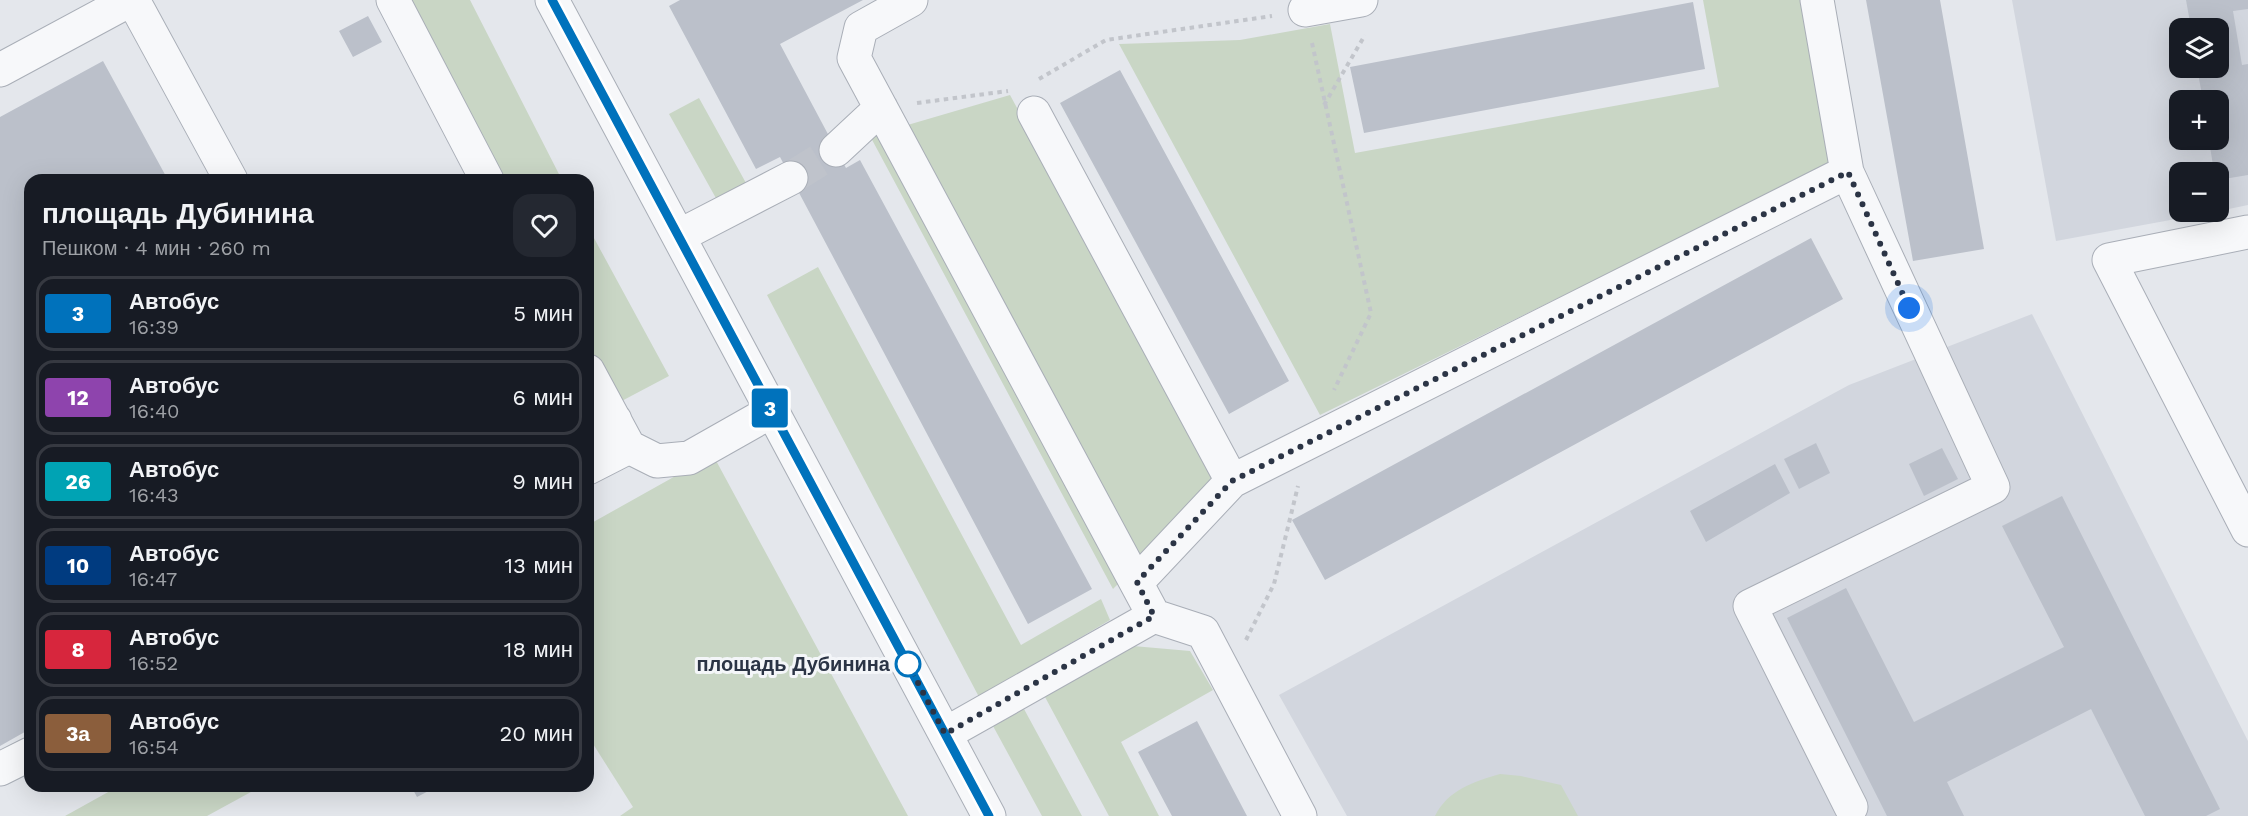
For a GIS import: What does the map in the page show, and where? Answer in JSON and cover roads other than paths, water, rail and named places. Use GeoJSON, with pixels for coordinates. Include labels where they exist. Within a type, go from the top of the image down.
{"type":"FeatureCollection","features":[{"type":"Feature","properties":{"kind":"street"},"geometry":{"type":"LineString","coordinates":[[0,70],[131,0],[228,174]]}},
{"type":"Feature","properties":{"kind":"street"},"geometry":{"type":"LineString","coordinates":[[393,0],[484,174]]}},
{"type":"Feature","properties":{"kind":"street"},"geometry":{"type":"LineString","coordinates":[[552,0],[989,816]]}},
{"type":"Feature","properties":{"kind":"street"},"geometry":{"type":"LineString","coordinates":[[911,0],[861,28],[854,58],[1154,616],[1203,632],[1300,816]]}},
{"type":"Feature","properties":{"kind":"street"},"geometry":{"type":"LineString","coordinates":[[1817,0],[1848,172],[1993,487],[1750,606],[1851,807]]}},
{"type":"Feature","properties":{"kind":"street"},"geometry":{"type":"LineString","coordinates":[[1305,10],[1365,14]]}},
{"type":"Feature","properties":{"kind":"street"},"geometry":{"type":"LineString","coordinates":[[1032,99],[1232,481]]}},
{"type":"Feature","properties":{"kind":"street"},"geometry":{"type":"LineString","coordinates":[[836,150],[880,108]]}},
{"type":"Feature","properties":{"kind":"street"},"geometry":{"type":"LineString","coordinates":[[1137,582],[1232,481],[1848,172]]}},
{"type":"Feature","properties":{"kind":"street"},"geometry":{"type":"LineString","coordinates":[[679,236],[791,178]]}},
{"type":"Feature","properties":{"kind":"street"},"geometry":{"type":"LineString","coordinates":[[2248,232],[2109,260],[2248,530]]}},
{"type":"Feature","properties":{"kind":"street"},"geometry":{"type":"LineString","coordinates":[[594,387],[611,434],[657,461],[689,458],[772,411]]}},
{"type":"Feature","properties":{"kind":"street"},"geometry":{"type":"LineString","coordinates":[[594,459],[611,434]]}},
{"type":"Feature","properties":{"kind":"street"},"geometry":{"type":"LineString","coordinates":[[945,734],[1154,616]]}},
{"type":"Feature","properties":{"kind":"street"},"geometry":{"type":"LineString","coordinates":[[0,769],[24,757]]}},
{"type":"Feature","properties":{"kind":"tunnel"},"geometry":{"type":"LineString","coordinates":[[791,178],[836,150]]}},
{"type":"Feature","properties":{"kind":"place","name":"площадь Дубинина"},"geometry":{"type":"Point","coordinates":[908,664]}}]}
